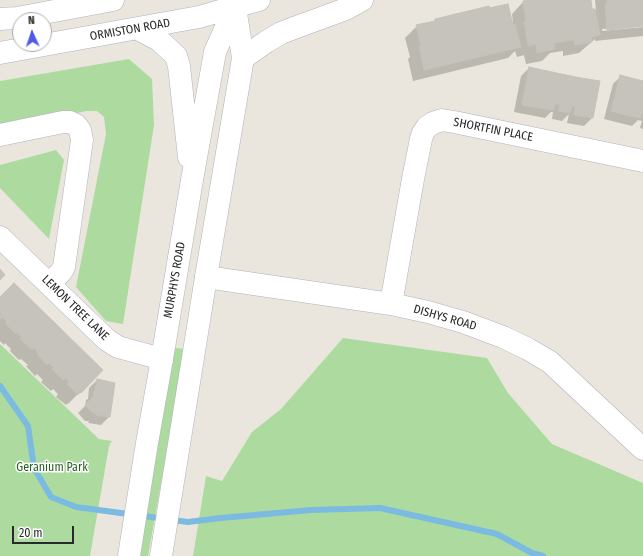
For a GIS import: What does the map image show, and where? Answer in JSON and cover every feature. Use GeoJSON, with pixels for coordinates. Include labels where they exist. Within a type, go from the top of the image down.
{"type":"FeatureCollection","features":[{"type":"Feature","properties":{"kind":"main road"},"geometry":{"type":"LineString","coordinates":[[54,11],[77,0]]}},
{"type":"Feature","properties":{"kind":"main road"},"geometry":{"type":"LineString","coordinates":[[0,19],[17,18],[113,0]]}},
{"type":"Feature","properties":{"kind":"main road","name":"ORMISTON ROAD"},"geometry":{"type":"LineString","coordinates":[[0,53],[199,17],[236,4],[259,0]]}},
{"type":"Feature","properties":{"kind":"main road"},"geometry":{"type":"LineString","coordinates":[[243,58],[266,42],[281,34],[346,9],[362,0]]}},
{"type":"Feature","properties":{"kind":"main road"},"geometry":{"type":"LineString","coordinates":[[161,556],[243,58],[236,4]]}},
{"type":"Feature","properties":{"kind":"main road","name":"MURPHYS ROAD"},"geometry":{"type":"LineString","coordinates":[[129,556],[145,452],[215,52],[236,4]]}},
{"type":"Feature","properties":{"kind":"main road"},"geometry":{"type":"LineString","coordinates":[[138,28],[159,40],[176,56],[179,66],[192,180]]}},
{"type":"Feature","properties":{"kind":"main road","name":"SHORTFIN PLACE"},"geometry":{"type":"LineString","coordinates":[[391,304],[421,139],[427,127],[433,123],[442,120],[454,122],[643,161]]}},
{"type":"Feature","properties":{"kind":"main road"},"geometry":{"type":"LineString","coordinates":[[0,134],[63,122],[70,122],[80,130],[82,140],[64,267],[49,284]]}},
{"type":"Feature","properties":{"kind":"main road","name":"LEMON TREE LANE"},"geometry":{"type":"LineString","coordinates":[[0,236],[107,340],[118,347],[162,359]]}},
{"type":"Feature","properties":{"kind":"main road","name":"DISHYS ROAD"},"geometry":{"type":"LineString","coordinates":[[206,278],[391,304],[428,312],[463,322],[503,337],[550,362],[643,449]]}},
{"type":"Feature","properties":{"kind":"green space"},"geometry":{"type":"Polygon","coordinates":[[[129,59],[152,79],[154,125],[123,324],[106,321],[76,287],[106,134],[104,117],[97,111],[87,111],[0,128],[0,81],[129,59]]]}},
{"type":"Feature","properties":{"kind":"green space"},"geometry":{"type":"Polygon","coordinates":[[[56,150],[64,160],[49,239],[0,188],[0,165],[56,150]]]}},
{"type":"Feature","properties":{"kind":"green space"},"geometry":{"type":"Polygon","coordinates":[[[343,338],[487,358],[508,393],[552,444],[643,483],[643,556],[193,556],[206,476],[222,481],[252,432],[281,409],[343,338]]]}},
{"type":"Feature","properties":{"kind":"green space","name":"Geranium Park"},"geometry":{"type":"Polygon","coordinates":[[[0,344],[99,439],[112,441],[109,446],[90,556],[0,556],[0,344]]]}},
{"type":"Feature","properties":{"kind":"green space"},"geometry":{"type":"Polygon","coordinates":[[[175,348],[185,349],[148,556],[138,556],[175,348]]]}},
{"type":"Feature","properties":{"kind":"building"},"geometry":{"type":"Polygon","coordinates":[[[591,0],[592,9],[595,9],[600,35],[591,37],[592,42],[575,45],[574,40],[554,43],[555,49],[537,53],[536,44],[528,46],[524,22],[526,21],[523,1],[591,0]]]}},
{"type":"Feature","properties":{"kind":"building"},"geometry":{"type":"Polygon","coordinates":[[[607,0],[643,0],[643,26],[607,30],[605,5],[607,5],[607,0]]]}},
{"type":"Feature","properties":{"kind":"building"},"geometry":{"type":"Polygon","coordinates":[[[508,4],[513,25],[515,24],[521,47],[424,70],[419,46],[421,46],[416,25],[489,6],[489,8],[508,4]]]}},
{"type":"Feature","properties":{"kind":"building"},"geometry":{"type":"Polygon","coordinates":[[[529,67],[547,71],[540,108],[522,105],[529,67]]]}},
{"type":"Feature","properties":{"kind":"building"},"geometry":{"type":"Polygon","coordinates":[[[547,71],[566,75],[560,105],[555,103],[554,110],[540,108],[547,71]]]}},
{"type":"Feature","properties":{"kind":"building"},"geometry":{"type":"Polygon","coordinates":[[[566,75],[581,78],[576,107],[572,106],[570,113],[559,111],[566,75]]]}},
{"type":"Feature","properties":{"kind":"building"},"geometry":{"type":"Polygon","coordinates":[[[620,75],[639,80],[630,116],[611,111],[620,75]]]}},
{"type":"Feature","properties":{"kind":"building"},"geometry":{"type":"Polygon","coordinates":[[[581,78],[600,81],[593,118],[574,115],[581,78]]]}},
{"type":"Feature","properties":{"kind":"building"},"geometry":{"type":"Polygon","coordinates":[[[639,80],[643,81],[643,112],[641,118],[630,116],[639,80]]]}},
{"type":"Feature","properties":{"kind":"building"},"geometry":{"type":"Polygon","coordinates":[[[0,269],[5,275],[0,280],[0,269]]]}},
{"type":"Feature","properties":{"kind":"building"},"geometry":{"type":"Polygon","coordinates":[[[14,283],[103,370],[78,395],[67,384],[69,382],[66,378],[63,380],[52,369],[54,368],[49,363],[47,365],[37,354],[38,352],[34,348],[32,350],[20,339],[22,337],[17,332],[16,334],[5,323],[7,321],[2,317],[1,319],[0,318],[0,297],[14,283]]]}},
{"type":"Feature","properties":{"kind":"building"},"geometry":{"type":"Polygon","coordinates":[[[97,379],[115,383],[110,417],[96,415],[85,405],[93,397],[97,379]]]}},
{"type":"Feature","properties":{"kind":"waterway"},"geometry":{"type":"LineString","coordinates":[[0,386],[28,426],[34,468],[51,497],[76,507],[188,522],[311,510],[380,508],[497,534],[532,553],[543,556]]}}]}
